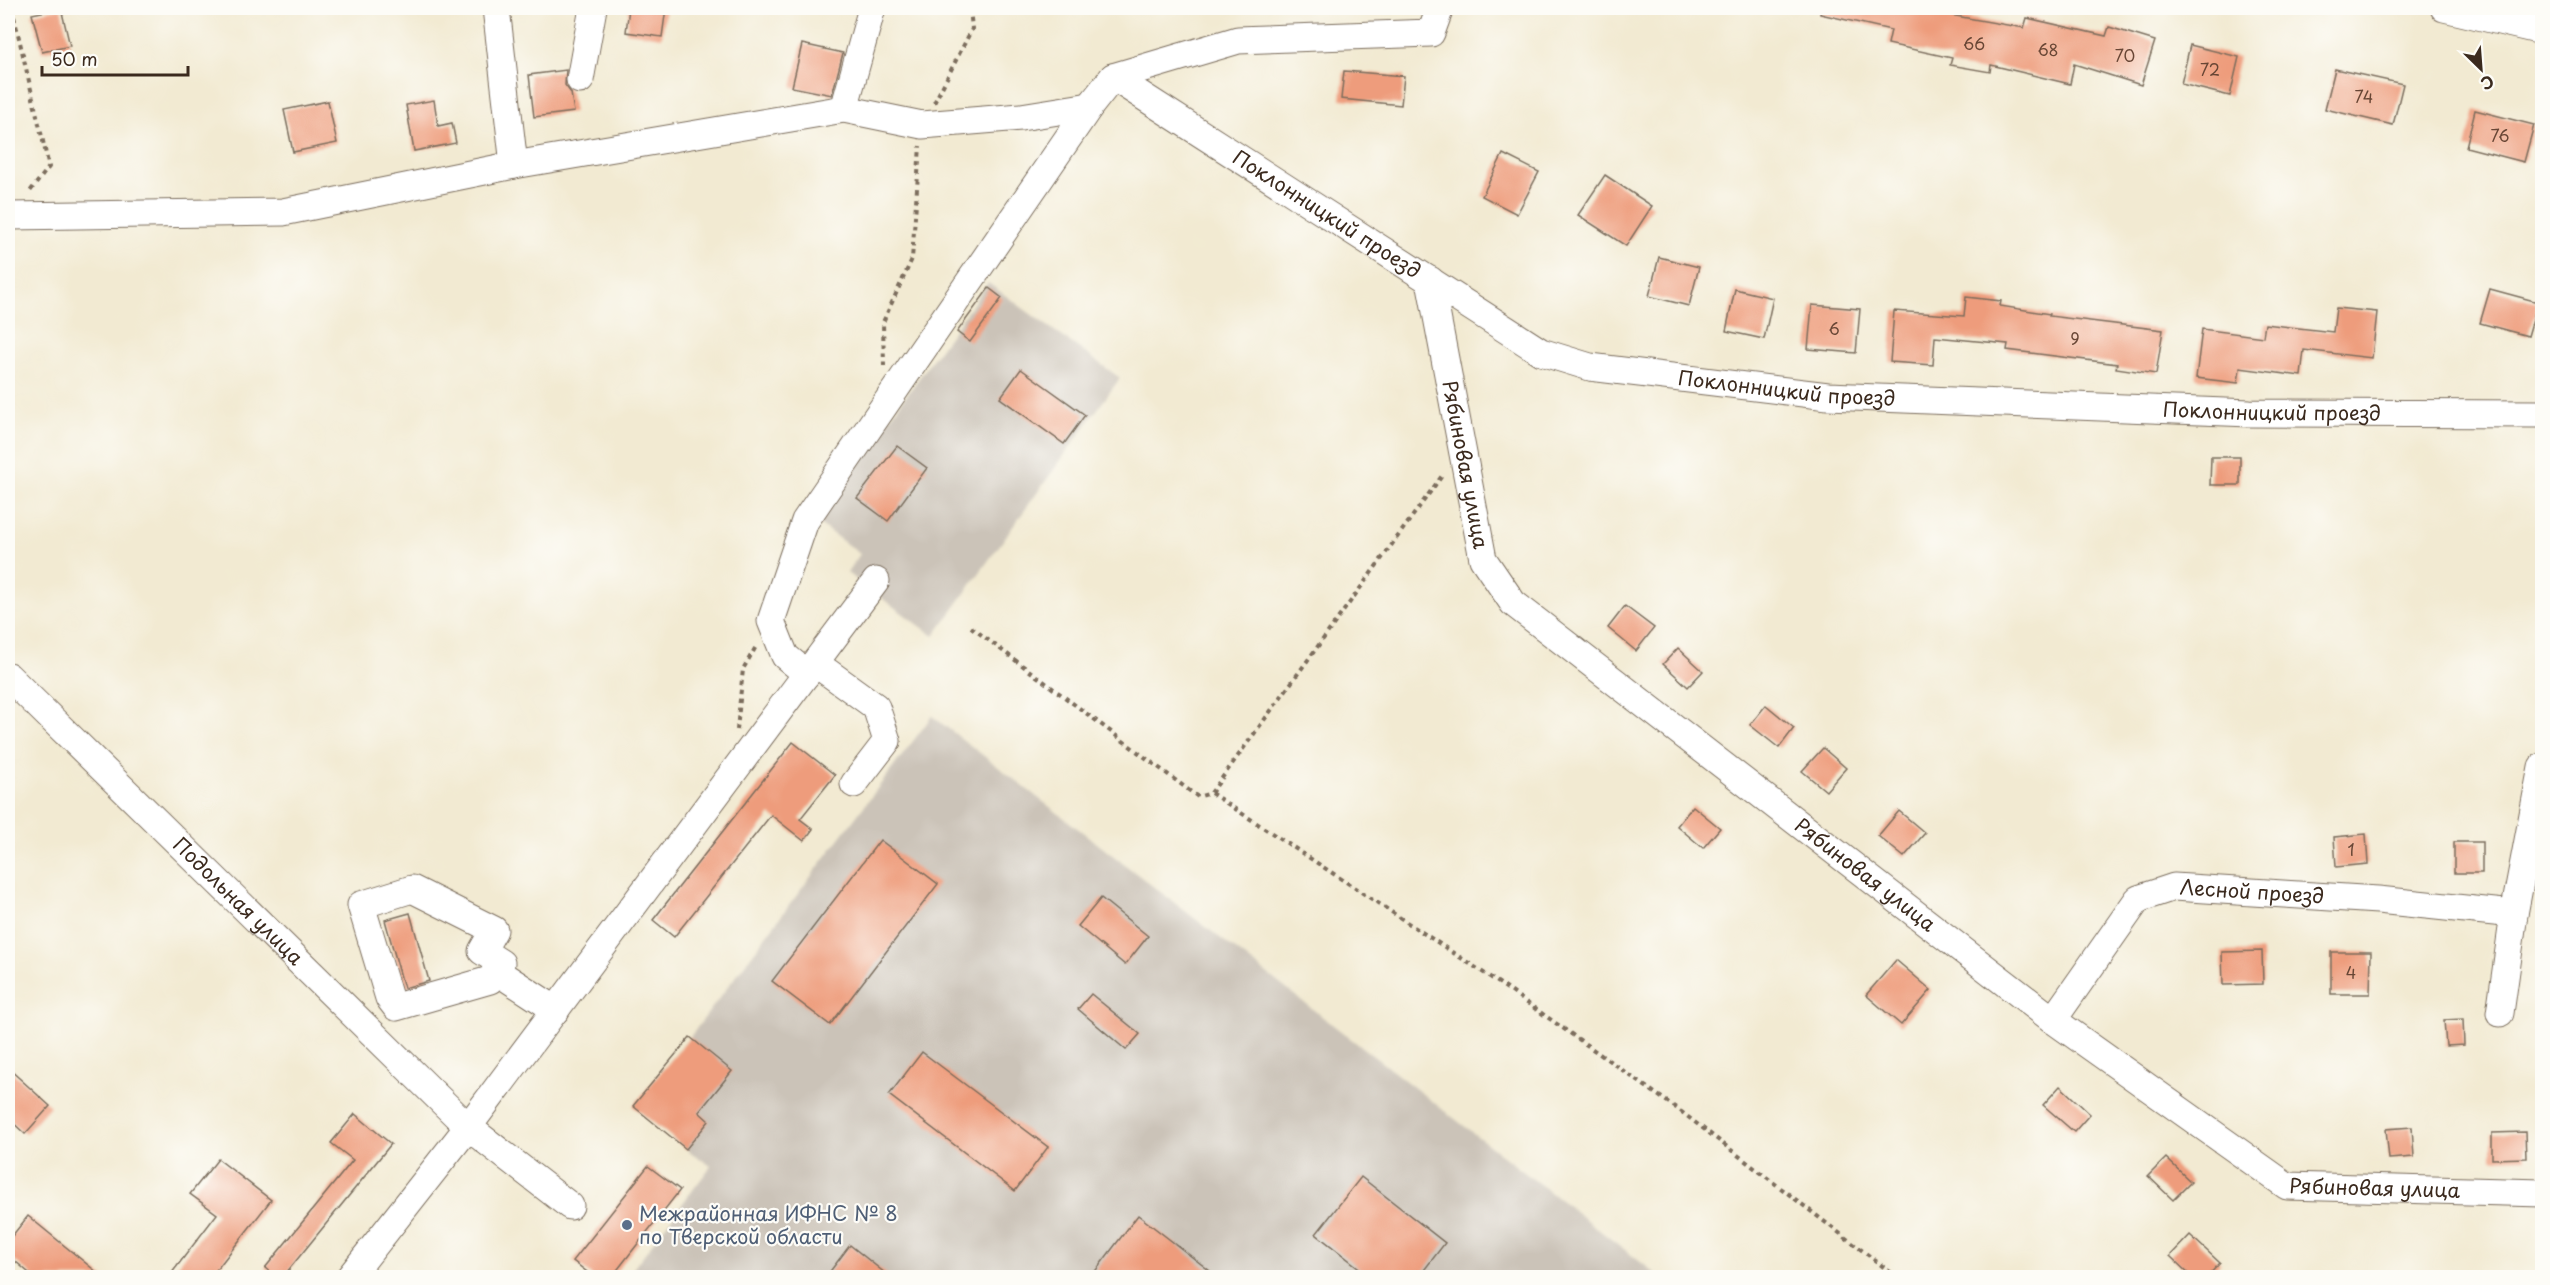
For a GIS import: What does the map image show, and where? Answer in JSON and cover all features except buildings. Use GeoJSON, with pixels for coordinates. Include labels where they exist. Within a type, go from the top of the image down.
{"type":"FeatureCollection","features":[{"type":"Feature","properties":{"kind":"street"},"geometry":{"type":"LineString","coordinates":[[496,8],[514,165]]}},
{"type":"Feature","properties":{"kind":"street"},"geometry":{"type":"LineString","coordinates":[[580,80],[593,8]]}},
{"type":"Feature","properties":{"kind":"street"},"geometry":{"type":"LineString","coordinates":[[844,109],[872,8]]}},
{"type":"Feature","properties":{"kind":"street"},"geometry":{"type":"LineString","coordinates":[[854,784],[887,741],[876,707],[784,656],[771,621],[805,521],[1090,106],[1113,77],[1238,40],[1431,33],[1440,8]]}},
{"type":"Feature","properties":{"kind":"street"},"geometry":{"type":"LineString","coordinates":[[2444,8],[2542,31]]}},
{"type":"Feature","properties":{"kind":"street","name":"Поклонницкий проезд"},"geometry":{"type":"LineString","coordinates":[[1113,77],[1541,352],[1590,367],[1828,396],[2250,413],[2542,414]]}},
{"type":"Feature","properties":{"kind":"street"},"geometry":{"type":"LineString","coordinates":[[9,217],[283,212],[514,165],[844,109],[922,125],[1021,117],[1090,106]]}},
{"type":"Feature","properties":{"kind":"street","name":"Рябиновая улица"},"geometry":{"type":"LineString","coordinates":[[1430,280],[1483,559],[1513,603],[2053,1020],[2287,1186],[2542,1193]]}},
{"type":"Feature","properties":{"kind":"street"},"geometry":{"type":"LineString","coordinates":[[349,1278],[468,1127],[876,581]]}},
{"type":"Feature","properties":{"kind":"street","name":"Подольная улица"},"geometry":{"type":"LineString","coordinates":[[9,679],[468,1127],[570,1206]]}},
{"type":"Feature","properties":{"kind":"street"},"geometry":{"type":"LineString","coordinates":[[2500,1013],[2514,914],[2542,767]]}},
{"type":"Feature","properties":{"kind":"street","name":"Лесной проезд"},"geometry":{"type":"LineString","coordinates":[[2053,1020],[2138,898],[2174,887],[2378,900],[2514,914]]}},
{"type":"Feature","properties":{"kind":"street"},"geometry":{"type":"LineString","coordinates":[[412,889],[494,930],[482,951],[501,963],[490,980],[396,1007],[389,998],[361,905],[412,889]]}},
{"type":"Feature","properties":{"kind":"street"},"geometry":{"type":"LineString","coordinates":[[496,971],[556,1010]]}},
{"type":"Feature","properties":{"kind":"street"},"geometry":{"type":"LineString","coordinates":[[362,1023],[389,998]]}},
{"type":"Feature","properties":{"kind":"path"},"geometry":{"type":"LineString","coordinates":[[9,217],[49,167],[12,8]]}},
{"type":"Feature","properties":{"kind":"path"},"geometry":{"type":"LineString","coordinates":[[884,368],[883,322],[912,259],[922,125],[972,29],[970,8]]}},
{"type":"Feature","properties":{"kind":"path"},"geometry":{"type":"LineString","coordinates":[[971,627],[1198,797],[1211,793],[1462,448]]}},
{"type":"Feature","properties":{"kind":"path"},"geometry":{"type":"LineString","coordinates":[[736,733],[743,669],[771,621]]}},
{"type":"Feature","properties":{"kind":"path"},"geometry":{"type":"LineString","coordinates":[[1211,793],[1515,995],[1679,1110],[1898,1278]]}},
{"type":"Feature","properties":{"kind":"shaded area"},"geometry":{"type":"Polygon","coordinates":[[[988,283],[1120,378],[934,636],[847,573],[860,554],[815,521],[988,283]]]}},
{"type":"Feature","properties":{"kind":"shaded area"},"geometry":{"type":"Polygon","coordinates":[[[932,716],[1660,1277],[626,1278],[711,1166],[633,1106],[690,1037],[932,716]]]}},
{"type":"Feature","properties":{"kind":"place","name":"Межрайонная ИФНС № 8 по Тверской области"},"geometry":{"type":"Point","coordinates":[627,1225]}}]}
